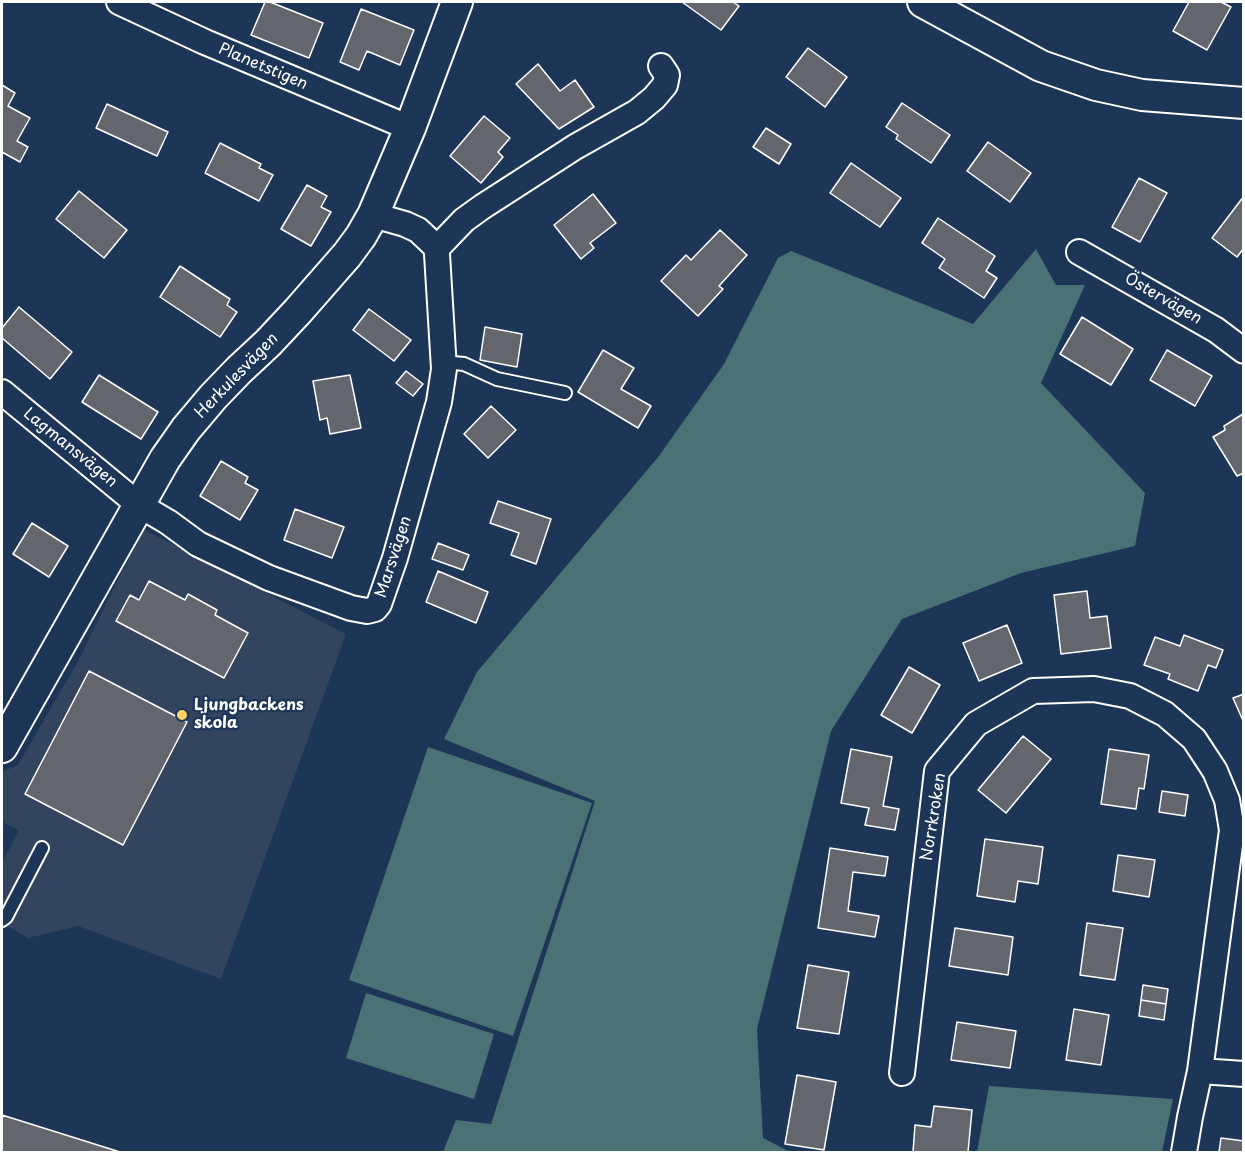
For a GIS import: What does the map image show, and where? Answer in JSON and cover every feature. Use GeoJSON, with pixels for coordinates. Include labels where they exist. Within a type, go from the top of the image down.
{"type":"FeatureCollection","features":[{"type":"Feature","properties":{"kind":"street","name":"Planetstigen"},"geometry":{"type":"LineString","coordinates":[[119,2],[205,42],[410,128]]}},
{"type":"Feature","properties":{"kind":"street","name":"Herkulesvägen"},"geometry":{"type":"LineString","coordinates":[[2,747],[165,459],[186,429],[239,370],[268,343],[328,278],[354,246],[373,215],[410,128],[457,2]]}},
{"type":"Feature","properties":{"kind":"street"},"geometry":{"type":"LineString","coordinates":[[923,2],[1041,66],[1096,85],[1142,95],[1244,103]]}},
{"type":"Feature","properties":{"kind":"street"},"geometry":{"type":"LineString","coordinates":[[373,215],[405,224],[418,230],[436,247],[440,245],[464,220],[482,207],[576,147],[637,112],[665,85],[667,75],[661,66]]}},
{"type":"Feature","properties":{"kind":"street","name":"Marsvägen"},"geometry":{"type":"LineString","coordinates":[[139,505],[168,522],[198,544],[269,578],[351,608],[367,611],[375,609],[379,604],[395,558],[443,382],[436,247]]}},
{"type":"Feature","properties":{"kind":"street","name":"Östervägen"},"geometry":{"type":"LineString","coordinates":[[1079,252],[1216,330],[1244,351]]}},
{"type":"Feature","properties":{"kind":"street","name":"Lagmansvägen"},"geometry":{"type":"LineString","coordinates":[[2,392],[139,505]]}},
{"type":"Feature","properties":{"kind":"street","name":"Norrkroken"},"geometry":{"type":"LineString","coordinates":[[902,1073],[937,771],[976,724],[1033,691],[1094,689],[1130,696],[1165,714],[1194,740],[1215,771],[1227,800],[1232,830],[1200,1071],[1184,1152]]}},
{"type":"Feature","properties":{"kind":"street"},"geometry":{"type":"LineString","coordinates":[[1200,1071],[1244,1074]]}},
{"type":"Feature","properties":{"kind":"lane"},"geometry":{"type":"LineString","coordinates":[[443,362],[464,364],[496,379],[565,393]]}},
{"type":"Feature","properties":{"kind":"lane"},"geometry":{"type":"LineString","coordinates":[[2,920],[6,917],[42,849]]}},
{"type":"Feature","properties":{"kind":"shaded area","name":"Ljungbackens skola"},"geometry":{"type":"Polygon","coordinates":[[[143,529],[346,634],[221,979],[78,926],[28,938],[2,923],[2,863],[19,830],[2,822],[2,774],[18,765],[76,665],[143,529]]]}},
{"type":"Feature","properties":{"kind":"green space"},"geometry":{"type":"Polygon","coordinates":[[[1036,249],[1056,285],[1085,285],[1041,383],[1145,493],[1135,546],[1021,573],[902,619],[831,731],[757,1029],[763,1138],[790,1152],[443,1152],[456,1120],[491,1124],[595,801],[444,739],[477,672],[659,456],[724,364],[778,258],[791,251],[973,324],[1036,249]]]}},
{"type":"Feature","properties":{"kind":"green space"},"geometry":{"type":"Polygon","coordinates":[[[428,747],[592,803],[513,1036],[349,980],[428,747]]]}},
{"type":"Feature","properties":{"kind":"green space"},"geometry":{"type":"Polygon","coordinates":[[[366,993],[494,1034],[474,1099],[346,1058],[366,993]]]}},
{"type":"Feature","properties":{"kind":"green space"},"geometry":{"type":"Polygon","coordinates":[[[989,1086],[1173,1099],[1162,1152],[977,1152],[989,1086]]]}},
{"type":"Feature","properties":{"kind":"building"},"geometry":{"type":"Polygon","coordinates":[[[265,2],[323,23],[309,58],[251,35],[265,2]]]}},
{"type":"Feature","properties":{"kind":"building"},"geometry":{"type":"Polygon","coordinates":[[[682,2],[733,2],[739,6],[721,30],[682,2]]]}},
{"type":"Feature","properties":{"kind":"building"},"geometry":{"type":"Polygon","coordinates":[[[1189,2],[1221,2],[1231,7],[1207,50],[1173,31],[1189,2]]]}},
{"type":"Feature","properties":{"kind":"building"},"geometry":{"type":"Polygon","coordinates":[[[361,9],[414,30],[400,65],[367,51],[359,70],[340,62],[361,9]]]}},
{"type":"Feature","properties":{"kind":"building"},"geometry":{"type":"Polygon","coordinates":[[[808,48],[847,77],[825,107],[786,77],[808,48]]]}},
{"type":"Feature","properties":{"kind":"building"},"geometry":{"type":"Polygon","coordinates":[[[538,64],[560,91],[575,80],[594,107],[559,129],[516,84],[538,64]]]}},
{"type":"Feature","properties":{"kind":"building"},"geometry":{"type":"Polygon","coordinates":[[[2,85],[15,93],[8,106],[30,118],[17,141],[28,147],[20,162],[2,152],[2,85]]]}},
{"type":"Feature","properties":{"kind":"building"},"geometry":{"type":"Polygon","coordinates":[[[902,103],[950,135],[931,163],[896,139],[898,135],[886,127],[902,103]]]}},
{"type":"Feature","properties":{"kind":"building"},"geometry":{"type":"Polygon","coordinates":[[[107,104],[168,132],[157,156],[96,128],[107,104]]]}},
{"type":"Feature","properties":{"kind":"building"},"geometry":{"type":"Polygon","coordinates":[[[484,116],[510,138],[498,152],[503,157],[481,183],[450,156],[484,116]]]}},
{"type":"Feature","properties":{"kind":"building"},"geometry":{"type":"Polygon","coordinates":[[[766,128],[791,144],[779,164],[753,147],[766,128]]]}},
{"type":"Feature","properties":{"kind":"building"},"geometry":{"type":"Polygon","coordinates":[[[988,142],[1031,173],[1010,202],[967,171],[988,142]]]}},
{"type":"Feature","properties":{"kind":"building"},"geometry":{"type":"Polygon","coordinates":[[[220,143],[261,164],[259,168],[273,175],[259,201],[205,173],[220,143]]]}},
{"type":"Feature","properties":{"kind":"building"},"geometry":{"type":"Polygon","coordinates":[[[851,163],[901,198],[880,227],[830,193],[851,163]]]}},
{"type":"Feature","properties":{"kind":"building"},"geometry":{"type":"Polygon","coordinates":[[[1139,178],[1167,193],[1140,242],[1112,227],[1139,178]]]}},
{"type":"Feature","properties":{"kind":"building"},"geometry":{"type":"Polygon","coordinates":[[[307,185],[327,196],[321,207],[331,212],[311,246],[281,229],[307,185]]]}},
{"type":"Feature","properties":{"kind":"building"},"geometry":{"type":"Polygon","coordinates":[[[79,191],[127,230],[104,258],[56,219],[79,191]]]}},
{"type":"Feature","properties":{"kind":"building"},"geometry":{"type":"Polygon","coordinates":[[[593,194],[616,223],[590,243],[594,248],[581,259],[554,225],[593,194]]]}},
{"type":"Feature","properties":{"kind":"building"},"geometry":{"type":"Polygon","coordinates":[[[1244,196],[1244,248],[1237,257],[1212,238],[1244,196]]]}},
{"type":"Feature","properties":{"kind":"building"},"geometry":{"type":"Polygon","coordinates":[[[938,218],[995,256],[986,271],[997,278],[984,298],[939,268],[945,259],[922,243],[938,218]]]}},
{"type":"Feature","properties":{"kind":"building"},"geometry":{"type":"Polygon","coordinates":[[[720,230],[747,255],[719,286],[723,289],[698,316],[661,281],[686,255],[691,260],[720,230]]]}},
{"type":"Feature","properties":{"kind":"building"},"geometry":{"type":"Polygon","coordinates":[[[180,266],[230,299],[227,305],[237,312],[220,337],[160,297],[180,266]]]}},
{"type":"Feature","properties":{"kind":"building"},"geometry":{"type":"Polygon","coordinates":[[[19,307],[72,352],[50,379],[2,338],[2,328],[19,307]]]}},
{"type":"Feature","properties":{"kind":"building"},"geometry":{"type":"Polygon","coordinates":[[[369,309],[411,340],[394,361],[353,330],[369,309]]]}},
{"type":"Feature","properties":{"kind":"building"},"geometry":{"type":"Polygon","coordinates":[[[1082,317],[1133,349],[1111,385],[1060,354],[1082,317]]]}},
{"type":"Feature","properties":{"kind":"building"},"geometry":{"type":"Polygon","coordinates":[[[485,327],[522,334],[517,367],[480,360],[485,327]]]}},
{"type":"Feature","properties":{"kind":"building"},"geometry":{"type":"Polygon","coordinates":[[[603,350],[634,368],[621,389],[651,406],[638,428],[578,392],[603,350]]]}},
{"type":"Feature","properties":{"kind":"building"},"geometry":{"type":"Polygon","coordinates":[[[1167,350],[1212,376],[1195,406],[1150,380],[1167,350]]]}},
{"type":"Feature","properties":{"kind":"building"},"geometry":{"type":"Polygon","coordinates":[[[406,371],[423,384],[413,396],[396,383],[406,371]]]}},
{"type":"Feature","properties":{"kind":"building"},"geometry":{"type":"Polygon","coordinates":[[[99,375],[158,412],[141,439],[82,402],[99,375]]]}},
{"type":"Feature","properties":{"kind":"building"},"geometry":{"type":"Polygon","coordinates":[[[350,375],[361,428],[330,434],[327,418],[320,420],[313,381],[350,375]]]}},
{"type":"Feature","properties":{"kind":"building"},"geometry":{"type":"Polygon","coordinates":[[[491,406],[516,430],[488,458],[464,434],[491,406]]]}},
{"type":"Feature","properties":{"kind":"building"},"geometry":{"type":"Polygon","coordinates":[[[1243,414],[1244,473],[1237,476],[1213,437],[1225,430],[1224,426],[1243,414]]]}},
{"type":"Feature","properties":{"kind":"building"},"geometry":{"type":"Polygon","coordinates":[[[221,461],[248,477],[245,483],[258,490],[240,520],[200,496],[221,461]]]}},
{"type":"Feature","properties":{"kind":"building"},"geometry":{"type":"Polygon","coordinates":[[[498,501],[551,519],[536,564],[511,555],[519,533],[490,523],[498,501]]]}},
{"type":"Feature","properties":{"kind":"building"},"geometry":{"type":"Polygon","coordinates":[[[295,509],[344,527],[332,558],[284,540],[295,509]]]}},
{"type":"Feature","properties":{"kind":"building"},"geometry":{"type":"Polygon","coordinates":[[[32,523],[68,546],[49,577],[13,554],[32,523]]]}},
{"type":"Feature","properties":{"kind":"building"},"geometry":{"type":"Polygon","coordinates":[[[438,543],[469,555],[463,570],[432,559],[438,543]]]}},
{"type":"Feature","properties":{"kind":"building"},"geometry":{"type":"Polygon","coordinates":[[[438,571],[488,592],[476,623],[426,602],[438,571]]]}},
{"type":"Feature","properties":{"kind":"building"},"geometry":{"type":"Polygon","coordinates":[[[149,581],[185,600],[188,594],[217,610],[215,615],[248,633],[224,678],[116,621],[130,595],[139,600],[149,581]]]}},
{"type":"Feature","properties":{"kind":"building"},"geometry":{"type":"Polygon","coordinates":[[[1087,591],[1090,618],[1107,616],[1111,648],[1061,654],[1054,595],[1087,591]]]}},
{"type":"Feature","properties":{"kind":"building"},"geometry":{"type":"Polygon","coordinates":[[[1007,625],[1022,663],[979,681],[963,643],[1007,625]]]}},
{"type":"Feature","properties":{"kind":"building"},"geometry":{"type":"Polygon","coordinates":[[[1184,635],[1223,650],[1216,668],[1208,665],[1198,691],[1168,679],[1170,674],[1144,665],[1155,637],[1180,646],[1184,635]]]}},
{"type":"Feature","properties":{"kind":"building"},"geometry":{"type":"Polygon","coordinates":[[[909,667],[940,685],[912,733],[881,715],[909,667]]]}},
{"type":"Feature","properties":{"kind":"building"},"geometry":{"type":"Polygon","coordinates":[[[89,671],[187,722],[123,845],[25,794],[89,671]]]}},
{"type":"Feature","properties":{"kind":"building"},"geometry":{"type":"Polygon","coordinates":[[[1244,694],[1244,723],[1233,698],[1244,694]]]}},
{"type":"Feature","properties":{"kind":"building"},"geometry":{"type":"Polygon","coordinates":[[[1023,736],[1051,759],[1006,813],[978,790],[1023,736]]]}},
{"type":"Feature","properties":{"kind":"building"},"geometry":{"type":"Polygon","coordinates":[[[851,749],[892,757],[883,806],[899,809],[895,830],[865,825],[869,808],[841,803],[851,749]]]}},
{"type":"Feature","properties":{"kind":"building"},"geometry":{"type":"Polygon","coordinates":[[[1109,749],[1149,755],[1144,789],[1139,788],[1136,809],[1101,804],[1109,749]]]}},
{"type":"Feature","properties":{"kind":"building"},"geometry":{"type":"Polygon","coordinates":[[[1162,791],[1188,795],[1185,816],[1159,812],[1162,791]]]}},
{"type":"Feature","properties":{"kind":"building"},"geometry":{"type":"Polygon","coordinates":[[[985,839],[1043,847],[1038,884],[1018,881],[1015,902],[977,896],[985,839]]]}},
{"type":"Feature","properties":{"kind":"building"},"geometry":{"type":"Polygon","coordinates":[[[830,848],[888,857],[885,876],[853,872],[848,911],[879,916],[875,937],[818,928],[830,848]]]}},
{"type":"Feature","properties":{"kind":"building"},"geometry":{"type":"Polygon","coordinates":[[[1118,855],[1155,860],[1149,897],[1113,891],[1118,855]]]}},
{"type":"Feature","properties":{"kind":"building"},"geometry":{"type":"Polygon","coordinates":[[[1087,923],[1123,928],[1115,980],[1080,975],[1087,923]]]}},
{"type":"Feature","properties":{"kind":"building"},"geometry":{"type":"Polygon","coordinates":[[[955,928],[1013,937],[1008,975],[949,966],[955,928]]]}},
{"type":"Feature","properties":{"kind":"building"},"geometry":{"type":"Polygon","coordinates":[[[808,965],[849,972],[839,1034],[797,1028],[808,965]]]}},
{"type":"Feature","properties":{"kind":"building"},"geometry":{"type":"Polygon","coordinates":[[[1143,985],[1168,989],[1166,1004],[1141,1000],[1143,985]]]}},
{"type":"Feature","properties":{"kind":"building"},"geometry":{"type":"Polygon","coordinates":[[[1141,1000],[1166,1004],[1164,1020],[1139,1016],[1141,1000]]]}},
{"type":"Feature","properties":{"kind":"building"},"geometry":{"type":"Polygon","coordinates":[[[1074,1009],[1109,1015],[1101,1065],[1066,1060],[1074,1009]]]}},
{"type":"Feature","properties":{"kind":"building"},"geometry":{"type":"Polygon","coordinates":[[[957,1022],[1016,1031],[1010,1068],[951,1060],[957,1022]]]}},
{"type":"Feature","properties":{"kind":"building"},"geometry":{"type":"Polygon","coordinates":[[[797,1075],[836,1082],[824,1150],[785,1144],[797,1075]]]}},
{"type":"Feature","properties":{"kind":"building"},"geometry":{"type":"Polygon","coordinates":[[[934,1106],[972,1110],[968,1152],[913,1152],[915,1125],[931,1127],[934,1106]]]}},
{"type":"Feature","properties":{"kind":"building"},"geometry":{"type":"Polygon","coordinates":[[[2,1115],[120,1152],[2,1152],[2,1115]]]}},
{"type":"Feature","properties":{"kind":"building"},"geometry":{"type":"Polygon","coordinates":[[[1221,1138],[1244,1141],[1244,1152],[1219,1152],[1221,1138]]]}},
{"type":"Feature","properties":{"kind":"place","name":"Ljungbackens skola"},"geometry":{"type":"Point","coordinates":[182,715]}}]}
